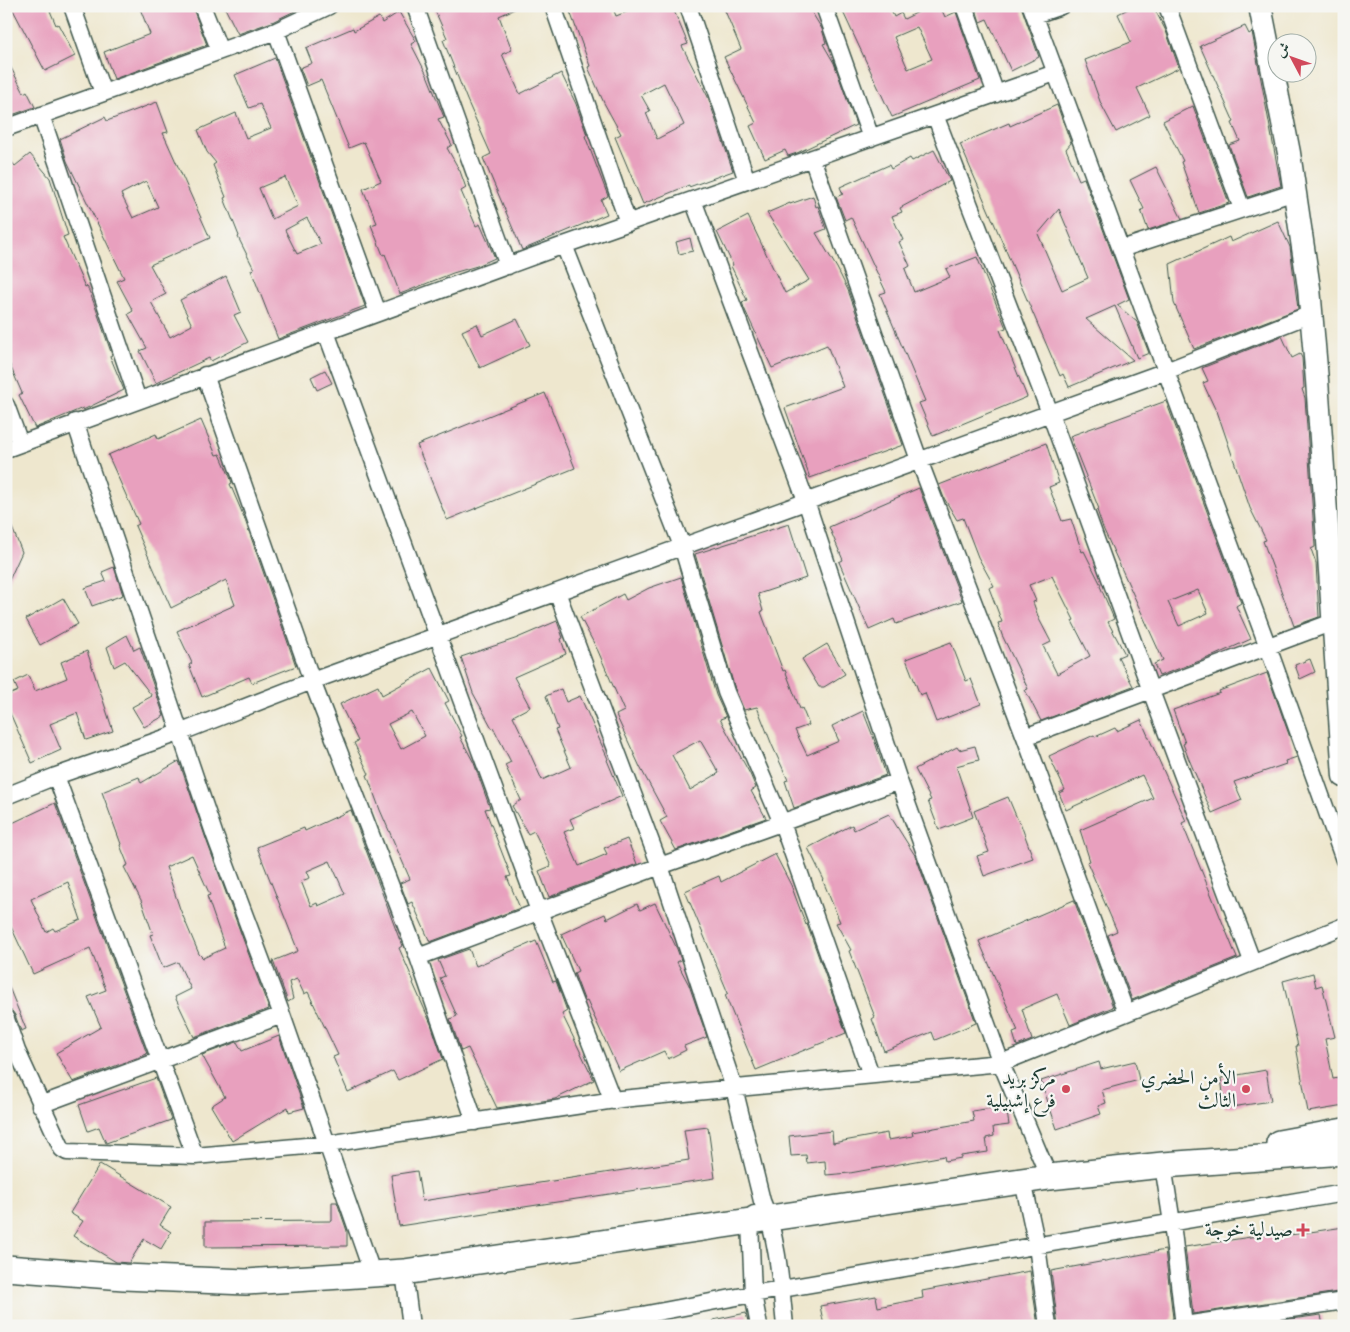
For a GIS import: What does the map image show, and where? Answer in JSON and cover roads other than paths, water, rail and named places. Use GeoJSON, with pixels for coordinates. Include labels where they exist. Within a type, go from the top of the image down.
{"type":"FeatureCollection","features":[{"type":"Feature","properties":{"kind":"main road"},"geometry":{"type":"LineString","coordinates":[[1163,1165],[1344,1131]]}},
{"type":"Feature","properties":{"kind":"main road"},"geometry":{"type":"LineString","coordinates":[[6,1268],[124,1277],[246,1282],[373,1275],[404,1272],[760,1214],[1049,1177],[1163,1165],[1344,1152]]}},
{"type":"Feature","properties":{"kind":"street"},"geometry":{"type":"LineString","coordinates":[[72,6],[103,93]]}},
{"type":"Feature","properties":{"kind":"street"},"geometry":{"type":"LineString","coordinates":[[202,6],[220,51]]}},
{"type":"Feature","properties":{"kind":"street"},"geometry":{"type":"LineString","coordinates":[[6,128],[276,31],[329,6]]}},
{"type":"Feature","properties":{"kind":"street"},"geometry":{"type":"LineString","coordinates":[[416,6],[508,266]]}},
{"type":"Feature","properties":{"kind":"street"},"geometry":{"type":"LineString","coordinates":[[553,6],[628,223]]}},
{"type":"Feature","properties":{"kind":"street"},"geometry":{"type":"LineString","coordinates":[[688,6],[747,181]]}},
{"type":"Feature","properties":{"kind":"street"},"geometry":{"type":"LineString","coordinates":[[824,6],[871,138]]}},
{"type":"Feature","properties":{"kind":"street"},"geometry":{"type":"LineString","coordinates":[[964,6],[996,94]]}},
{"type":"Feature","properties":{"kind":"street"},"geometry":{"type":"LineString","coordinates":[[1061,6],[1033,11],[1268,647],[1344,860]]}},
{"type":"Feature","properties":{"kind":"street"},"geometry":{"type":"LineString","coordinates":[[1167,6],[1242,209]]}},
{"type":"Feature","properties":{"kind":"street"},"geometry":{"type":"LineString","coordinates":[[1260,6],[1289,153],[1311,314],[1344,776]]}},
{"type":"Feature","properties":{"kind":"street"},"geometry":{"type":"LineString","coordinates":[[276,31],[378,313]]}},
{"type":"Feature","properties":{"kind":"street"},"geometry":{"type":"LineString","coordinates":[[6,405],[13,446],[564,245],[1055,73]]}},
{"type":"Feature","properties":{"kind":"street"},"geometry":{"type":"LineString","coordinates":[[41,115],[138,400]]}},
{"type":"Feature","properties":{"kind":"street"},"geometry":{"type":"LineString","coordinates":[[935,115],[1050,413],[1150,691],[1252,961]]}},
{"type":"Feature","properties":{"kind":"street"},"geometry":{"type":"LineString","coordinates":[[812,158],[919,460],[1025,737],[1126,1013]]}},
{"type":"Feature","properties":{"kind":"street"},"geometry":{"type":"LineString","coordinates":[[1121,249],[1295,192]]}},
{"type":"Feature","properties":{"kind":"street"},"geometry":{"type":"LineString","coordinates":[[693,200],[806,501],[899,781],[1001,1063],[1049,1177]]}},
{"type":"Feature","properties":{"kind":"street"},"geometry":{"type":"LineString","coordinates":[[564,245],[682,546],[726,692],[782,823],[871,1075]]}},
{"type":"Feature","properties":{"kind":"street"},"geometry":{"type":"LineString","coordinates":[[6,796],[56,776],[179,733],[437,635],[1050,413],[1311,314]]}},
{"type":"Feature","properties":{"kind":"street"},"geometry":{"type":"LineString","coordinates":[[326,332],[539,911],[613,1101]]}},
{"type":"Feature","properties":{"kind":"street"},"geometry":{"type":"LineString","coordinates":[[205,375],[312,681],[418,957],[475,1122]]}},
{"type":"Feature","properties":{"kind":"street"},"geometry":{"type":"LineString","coordinates":[[75,422],[179,733],[215,836],[282,1015],[373,1275]]}},
{"type":"Feature","properties":{"kind":"street"},"geometry":{"type":"LineString","coordinates":[[557,592],[660,866],[734,1088],[760,1214],[781,1290],[785,1326]]}},
{"type":"Feature","properties":{"kind":"street"},"geometry":{"type":"LineString","coordinates":[[1025,737],[1333,622]]}},
{"type":"Feature","properties":{"kind":"street"},"geometry":{"type":"LineString","coordinates":[[56,776],[195,1156]]}},
{"type":"Feature","properties":{"kind":"street"},"geometry":{"type":"LineString","coordinates":[[418,957],[660,866],[899,781]]}},
{"type":"Feature","properties":{"kind":"street"},"geometry":{"type":"LineString","coordinates":[[6,1019],[11,1050],[62,1149],[67,1152],[195,1156],[328,1144],[613,1101],[1001,1063],[1252,961],[1344,926]]}},
{"type":"Feature","properties":{"kind":"street"},"geometry":{"type":"LineString","coordinates":[[40,1105],[282,1015]]}},
{"type":"Feature","properties":{"kind":"street"},"geometry":{"type":"LineString","coordinates":[[1163,1165],[1172,1223],[1182,1325],[1344,1301]]}},
{"type":"Feature","properties":{"kind":"street"},"geometry":{"type":"LineString","coordinates":[[1023,1181],[1037,1246],[1048,1326]]}},
{"type":"Feature","properties":{"kind":"street"},"geometry":{"type":"LineString","coordinates":[[575,1326],[1344,1193]]}},
{"type":"Feature","properties":{"kind":"street"},"geometry":{"type":"LineString","coordinates":[[759,1326],[754,1294],[760,1214]]}},
{"type":"Feature","properties":{"kind":"street"},"geometry":{"type":"LineString","coordinates":[[404,1272],[411,1326]]}},
{"type":"Feature","properties":{"kind":"place","name":"مركز بريد فرع إشبيلية"},"geometry":{"type":"Point","coordinates":[1066,1089]}},
{"type":"Feature","properties":{"kind":"place","name":"الأمن الحضري الثالث"},"geometry":{"type":"Point","coordinates":[1246,1089]}},
{"type":"Feature","properties":{"kind":"place","name":"صيدلية خوجة"},"geometry":{"type":"Point","coordinates":[1303,1230]}}]}
